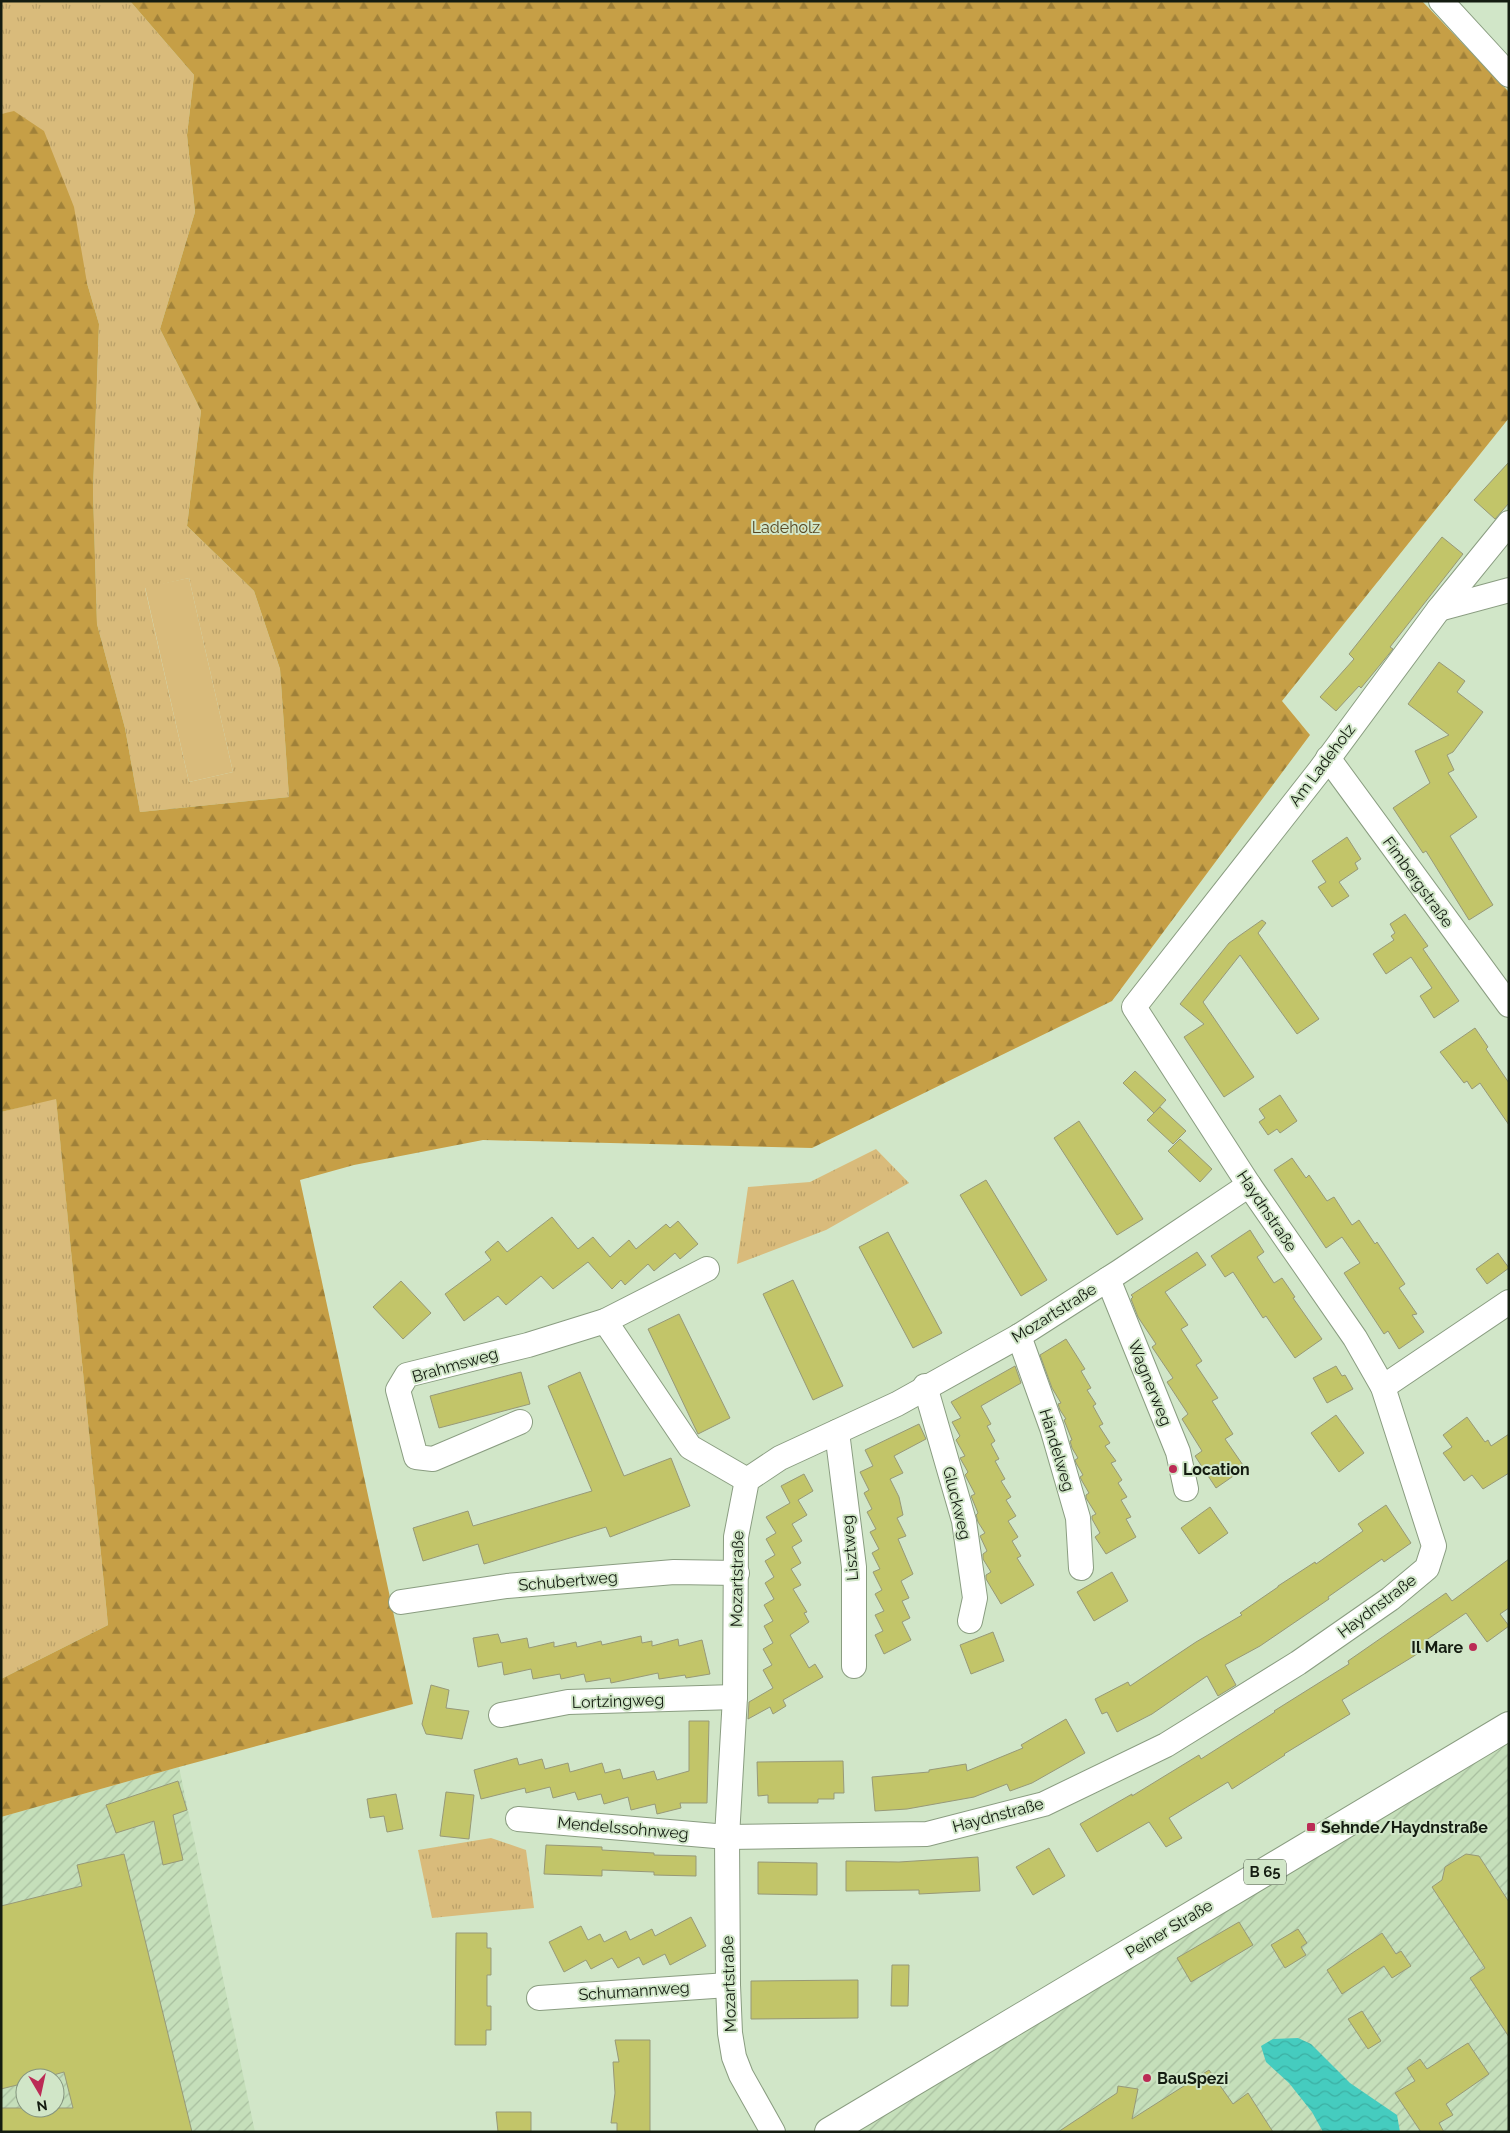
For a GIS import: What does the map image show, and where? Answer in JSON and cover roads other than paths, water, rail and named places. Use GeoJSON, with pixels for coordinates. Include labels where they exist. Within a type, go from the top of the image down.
{"type":"FeatureCollection","features":[{"type":"Feature","properties":{"kind":"main road","name":"Peiner Straße"},"geometry":{"type":"LineString","coordinates":[[829,2132],[851,2124],[1509,1726]]}},
{"type":"Feature","properties":{"kind":"street"},"geometry":{"type":"LineString","coordinates":[[1441,1],[1509,75]]}},
{"type":"Feature","properties":{"kind":"street","name":"Am Ladeholz"},"geometry":{"type":"LineString","coordinates":[[1134,1007],[1328,758],[1439,609],[1509,523]]}},
{"type":"Feature","properties":{"kind":"street"},"geometry":{"type":"LineString","coordinates":[[1439,609],[1509,590]]}},
{"type":"Feature","properties":{"kind":"street","name":"Fimbergstraße"},"geometry":{"type":"LineString","coordinates":[[1328,758],[1509,1005]]}},
{"type":"Feature","properties":{"kind":"street","name":"Haydnstraße"},"geometry":{"type":"LineString","coordinates":[[727,1837],[927,1834],[1044,1804],[1166,1745],[1298,1663],[1390,1599],[1427,1568],[1434,1546],[1384,1386],[1355,1338],[1249,1185],[1134,1007]]}},
{"type":"Feature","properties":{"kind":"street","name":"Mozartstraße"},"geometry":{"type":"LineString","coordinates":[[773,2132],[741,2075],[734,2057],[730,2033],[728,1985],[727,1837],[735,1697],[736,1537],[747,1480],[780,1458],[897,1404],[925,1386],[1018,1336],[1108,1279],[1249,1185]]}},
{"type":"Feature","properties":{"kind":"street","name":"Brahmsweg"},"geometry":{"type":"LineString","coordinates":[[520,1422],[433,1459],[416,1457],[398,1390],[407,1375],[528,1345],[605,1321],[707,1269]]}},
{"type":"Feature","properties":{"kind":"street","name":"Wagnerweg"},"geometry":{"type":"LineString","coordinates":[[1108,1279],[1178,1452],[1186,1489]]}},
{"type":"Feature","properties":{"kind":"street"},"geometry":{"type":"LineString","coordinates":[[1384,1386],[1509,1302]]}},
{"type":"Feature","properties":{"kind":"street"},"geometry":{"type":"LineString","coordinates":[[605,1321],[690,1447],[747,1480]]}},
{"type":"Feature","properties":{"kind":"street","name":"Händelweg"},"geometry":{"type":"LineString","coordinates":[[1018,1336],[1052,1428],[1078,1518],[1081,1568]]}},
{"type":"Feature","properties":{"kind":"street","name":"Gluckweg"},"geometry":{"type":"LineString","coordinates":[[925,1386],[964,1521],[975,1598],[970,1621]]}},
{"type":"Feature","properties":{"kind":"street","name":"Lisztweg"},"geometry":{"type":"LineString","coordinates":[[837,1432],[854,1567],[854,1666]]}},
{"type":"Feature","properties":{"kind":"street","name":"Schubertweg"},"geometry":{"type":"LineString","coordinates":[[401,1602],[517,1585],[674,1572],[737,1573]]}},
{"type":"Feature","properties":{"kind":"street","name":"Lortzingweg"},"geometry":{"type":"LineString","coordinates":[[501,1715],[568,1702],[735,1697]]}},
{"type":"Feature","properties":{"kind":"street","name":"Mendelssohnweg"},"geometry":{"type":"LineString","coordinates":[[518,1819],[727,1837]]}},
{"type":"Feature","properties":{"kind":"street","name":"Schumannweg"},"geometry":{"type":"LineString","coordinates":[[540,1998],[728,1985]]}},
{"type":"Feature","properties":{"kind":"water"},"geometry":{"type":"Polygon","coordinates":[[[1298,2038],[1311,2044],[1350,2083],[1397,2115],[1400,2132],[1323,2132],[1312,2112],[1289,2083],[1266,2062],[1261,2046],[1273,2039],[1298,2038]]]}},
{"type":"Feature","properties":{"kind":"place","name":"Location"},"geometry":{"type":"Point","coordinates":[1173,1469]}},
{"type":"Feature","properties":{"kind":"place","name":"Il Mare"},"geometry":{"type":"Point","coordinates":[1473,1647]}},
{"type":"Feature","properties":{"kind":"place","name":"Sehnde/Haydnstraße"},"geometry":{"type":"Point","coordinates":[1311,1827]}},
{"type":"Feature","properties":{"kind":"place","name":"BauSpezi"},"geometry":{"type":"Point","coordinates":[1147,2078]}},
{"type":"Feature","properties":{"kind":"park label","name":"Ladeholz"},"geometry":{"type":"Point","coordinates":[786,527]}}]}
